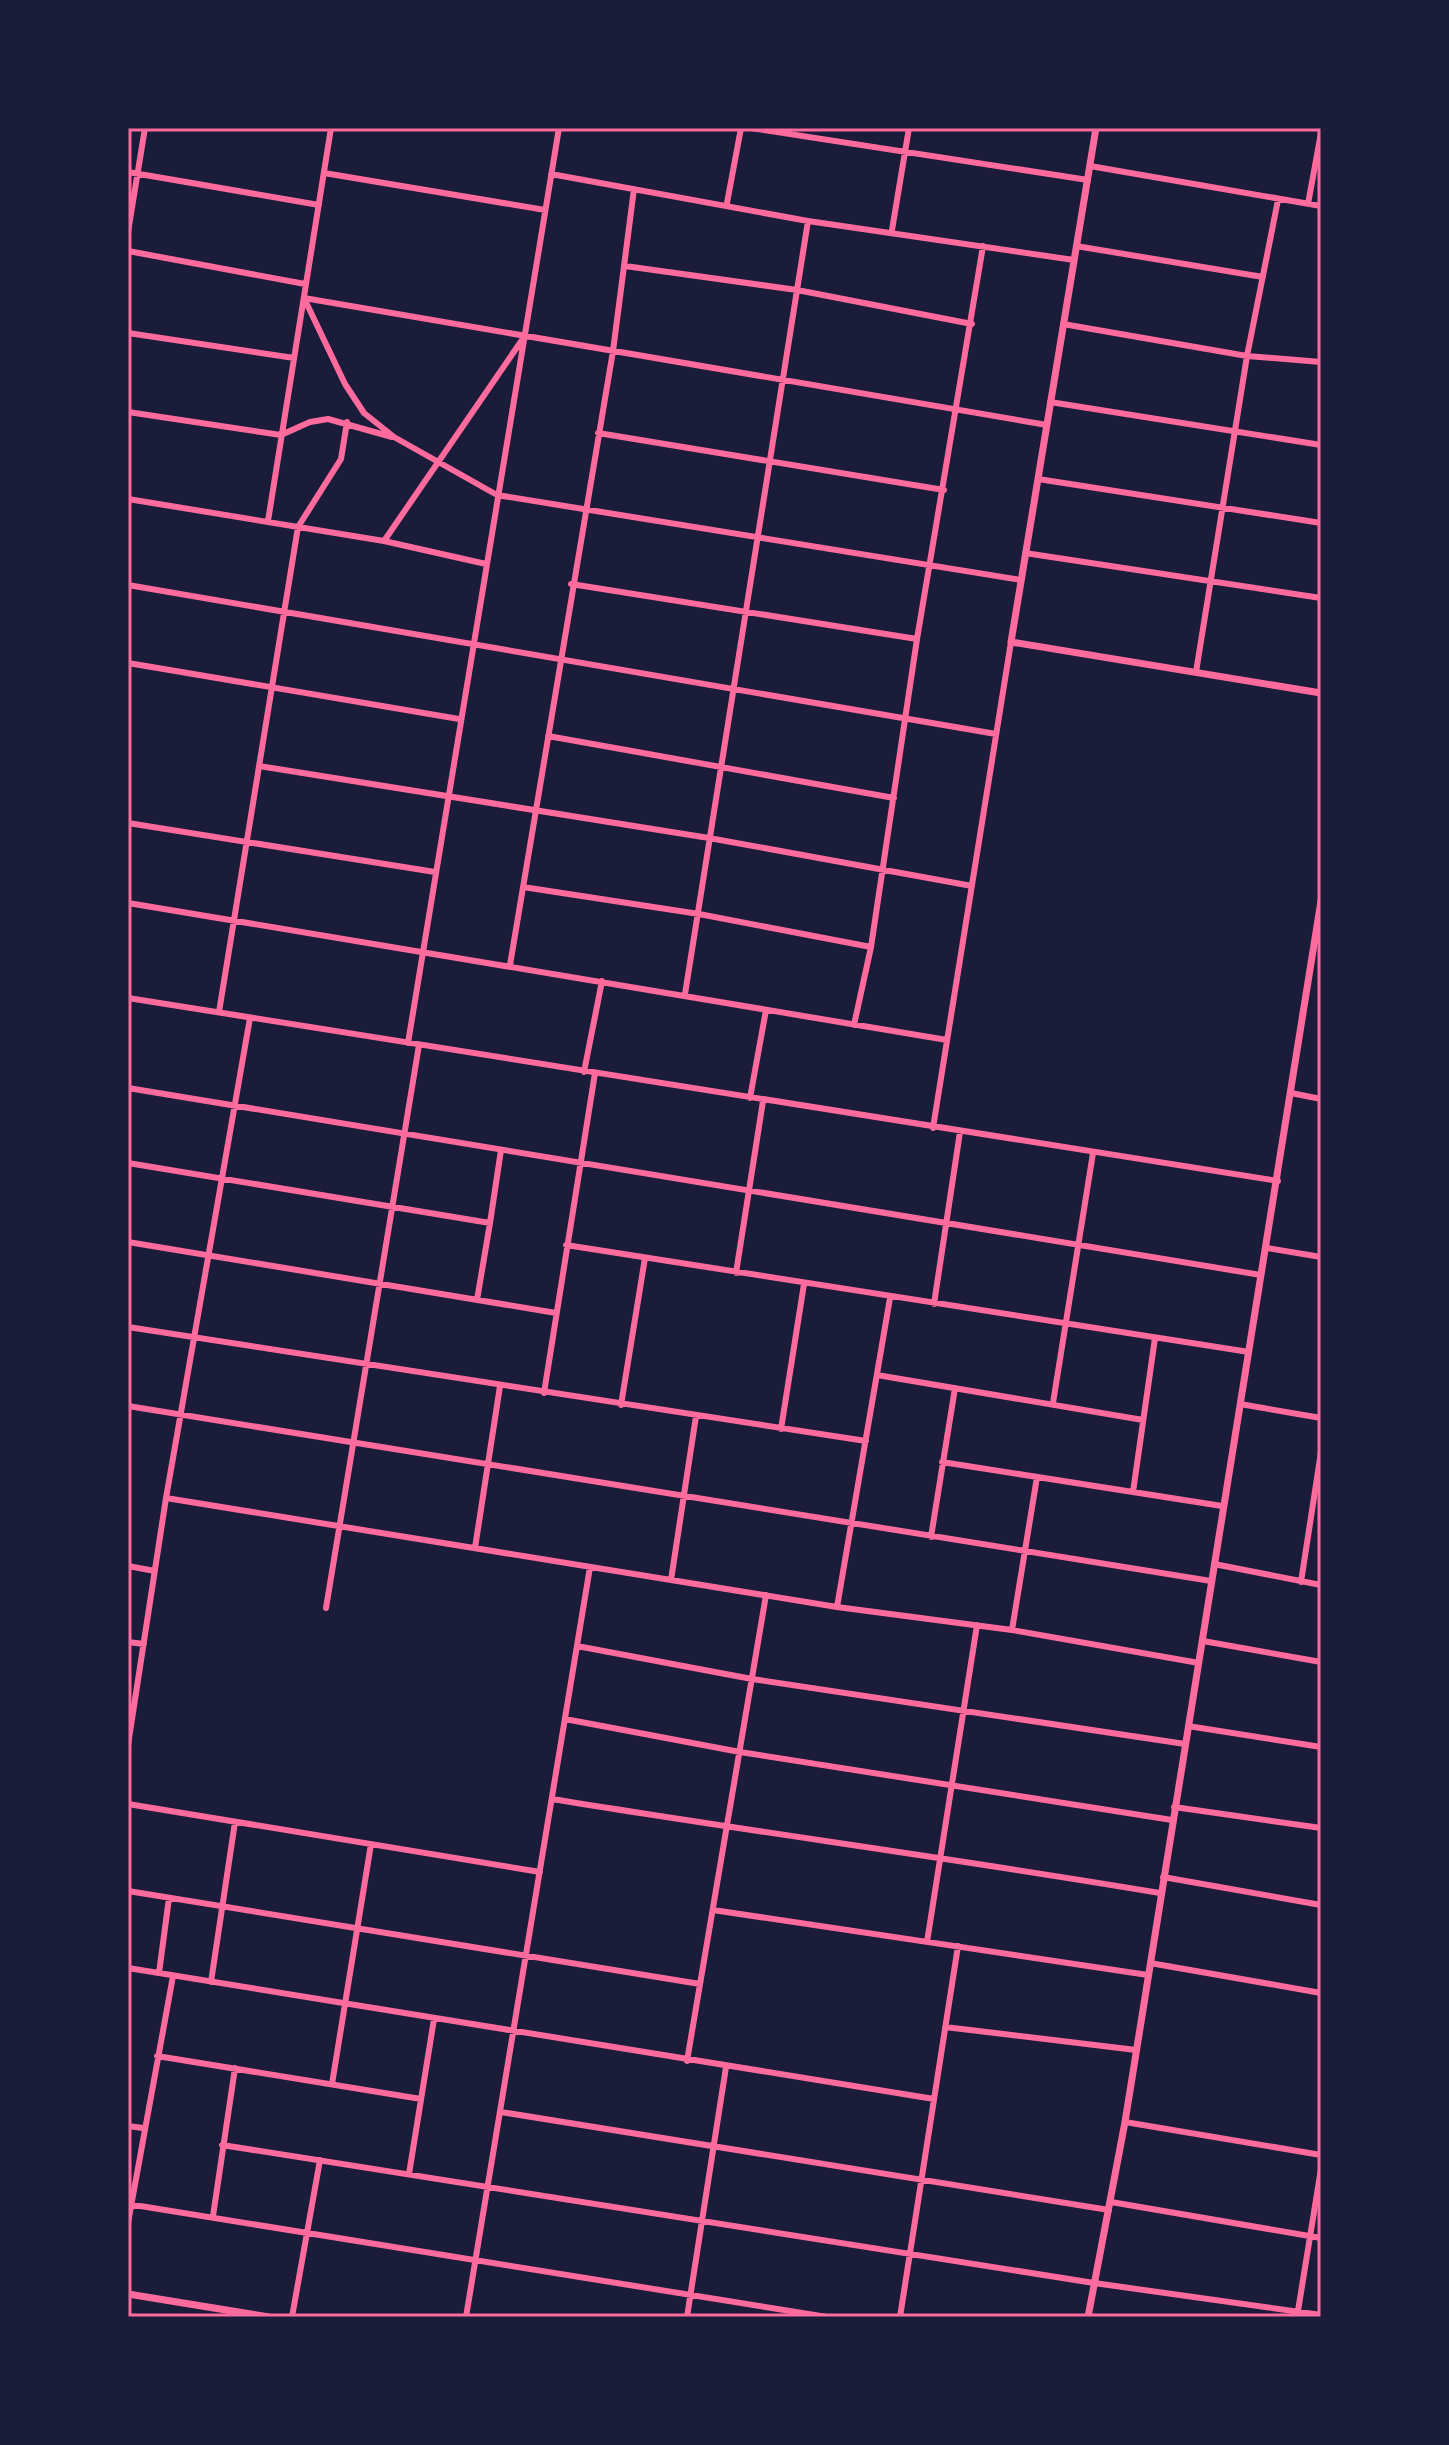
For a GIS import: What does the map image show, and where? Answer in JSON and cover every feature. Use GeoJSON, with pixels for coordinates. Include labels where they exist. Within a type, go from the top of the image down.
{"type":"FeatureCollection","features":[{"type":"Feature","properties":{"kind":"street"},"geometry":{"type":"LineString","coordinates":[[128,232],[145,128]]}},
{"type":"Feature","properties":{"kind":"street"},"geometry":{"type":"LineString","coordinates":[[268,521],[331,128]]}},
{"type":"Feature","properties":{"kind":"street"},"geometry":{"type":"LineString","coordinates":[[408,1043],[459,719],[559,128]]}},
{"type":"Feature","properties":{"kind":"street"},"geometry":{"type":"LineString","coordinates":[[727,203],[741,128]]}},
{"type":"Feature","properties":{"kind":"street"},"geometry":{"type":"LineString","coordinates":[[751,128],[1088,180]]}},
{"type":"Feature","properties":{"kind":"street"},"geometry":{"type":"LineString","coordinates":[[892,230],[909,128]]}},
{"type":"Feature","properties":{"kind":"street"},"geometry":{"type":"LineString","coordinates":[[933,1128],[1096,128]]}},
{"type":"Feature","properties":{"kind":"street"},"geometry":{"type":"LineString","coordinates":[[1308,204],[1321,133]]}},
{"type":"Feature","properties":{"kind":"street"},"geometry":{"type":"LineString","coordinates":[[1090,166],[1321,206]]}},
{"type":"Feature","properties":{"kind":"street"},"geometry":{"type":"LineString","coordinates":[[128,172],[319,205]]}},
{"type":"Feature","properties":{"kind":"street"},"geometry":{"type":"LineString","coordinates":[[324,173],[545,210]]}},
{"type":"Feature","properties":{"kind":"street"},"geometry":{"type":"LineString","coordinates":[[551,174],[727,203],[808,221],[892,230],[1074,260]]}},
{"type":"Feature","properties":{"kind":"street"},"geometry":{"type":"LineString","coordinates":[[510,965],[571,584],[613,351],[634,189]]}},
{"type":"Feature","properties":{"kind":"street"},"geometry":{"type":"LineString","coordinates":[[1196,672],[1247,356],[1278,200]]}},
{"type":"Feature","properties":{"kind":"street"},"geometry":{"type":"LineString","coordinates":[[685,994],[808,221]]}},
{"type":"Feature","properties":{"kind":"street"},"geometry":{"type":"LineString","coordinates":[[854,1025],[871,947],[917,639],[983,246]]}},
{"type":"Feature","properties":{"kind":"street"},"geometry":{"type":"LineString","coordinates":[[1076,246],[1263,277]]}},
{"type":"Feature","properties":{"kind":"street"},"geometry":{"type":"LineString","coordinates":[[128,251],[305,284]]}},
{"type":"Feature","properties":{"kind":"street"},"geometry":{"type":"LineString","coordinates":[[625,266],[797,290],[972,324]]}},
{"type":"Feature","properties":{"kind":"street"},"geometry":{"type":"LineString","coordinates":[[304,298],[1047,425]]}},
{"type":"Feature","properties":{"kind":"street"},"geometry":{"type":"LineString","coordinates":[[304,298],[354,400],[394,437],[497,495],[1021,580]]}},
{"type":"Feature","properties":{"kind":"street"},"geometry":{"type":"LineString","coordinates":[[1063,324],[1247,356],[1321,362]]}},
{"type":"Feature","properties":{"kind":"street"},"geometry":{"type":"LineString","coordinates":[[128,333],[294,358]]}},
{"type":"Feature","properties":{"kind":"street"},"geometry":{"type":"LineString","coordinates":[[384,541],[524,337]]}},
{"type":"Feature","properties":{"kind":"street"},"geometry":{"type":"LineString","coordinates":[[1050,402],[1321,445]]}},
{"type":"Feature","properties":{"kind":"street"},"geometry":{"type":"LineString","coordinates":[[128,412],[281,435],[318,419],[347,422],[369,433],[394,437]]}},
{"type":"Feature","properties":{"kind":"street"},"geometry":{"type":"LineString","coordinates":[[219,1012],[298,527],[341,459],[347,422]]}},
{"type":"Feature","properties":{"kind":"street"},"geometry":{"type":"LineString","coordinates":[[598,433],[944,490]]}},
{"type":"Feature","properties":{"kind":"street"},"geometry":{"type":"LineString","coordinates":[[1038,479],[1321,523]]}},
{"type":"Feature","properties":{"kind":"street"},"geometry":{"type":"LineString","coordinates":[[128,499],[384,541],[486,564]]}},
{"type":"Feature","properties":{"kind":"street"},"geometry":{"type":"LineString","coordinates":[[1025,553],[1321,598]]}},
{"type":"Feature","properties":{"kind":"street"},"geometry":{"type":"LineString","coordinates":[[571,584],[917,639]]}},
{"type":"Feature","properties":{"kind":"street"},"geometry":{"type":"LineString","coordinates":[[128,585],[996,734]]}},
{"type":"Feature","properties":{"kind":"street"},"geometry":{"type":"LineString","coordinates":[[1011,642],[1321,693]]}},
{"type":"Feature","properties":{"kind":"street"},"geometry":{"type":"LineString","coordinates":[[128,663],[459,719]]}},
{"type":"Feature","properties":{"kind":"street"},"geometry":{"type":"LineString","coordinates":[[548,736],[723,764],[894,798]]}},
{"type":"Feature","properties":{"kind":"street"},"geometry":{"type":"LineString","coordinates":[[259,766],[536,813],[709,838],[972,886]]}},
{"type":"Feature","properties":{"kind":"street"},"geometry":{"type":"LineString","coordinates":[[128,823],[435,872]]}},
{"type":"Feature","properties":{"kind":"street"},"geometry":{"type":"LineString","coordinates":[[523,887],[699,914],[871,947]]}},
{"type":"Feature","properties":{"kind":"street"},"geometry":{"type":"LineString","coordinates":[[1088,2317],[1125,2122],[1222,1506],[1318,943],[1321,901]]}},
{"type":"Feature","properties":{"kind":"street"},"geometry":{"type":"LineString","coordinates":[[128,903],[947,1040]]}},
{"type":"Feature","properties":{"kind":"street"},"geometry":{"type":"LineString","coordinates":[[584,1072],[602,981]]}},
{"type":"Feature","properties":{"kind":"street"},"geometry":{"type":"LineString","coordinates":[[128,998],[1278,1181]]}},
{"type":"Feature","properties":{"kind":"street"},"geometry":{"type":"LineString","coordinates":[[750,1098],[766,1010]]}},
{"type":"Feature","properties":{"kind":"street"},"geometry":{"type":"LineString","coordinates":[[128,1745],[166,1498],[250,1018]]}},
{"type":"Feature","properties":{"kind":"street"},"geometry":{"type":"LineString","coordinates":[[326,1608],[419,1045]]}},
{"type":"Feature","properties":{"kind":"street"},"geometry":{"type":"LineString","coordinates":[[544,1393],[595,1073]]}},
{"type":"Feature","properties":{"kind":"street"},"geometry":{"type":"LineString","coordinates":[[128,1088],[1261,1275]]}},
{"type":"Feature","properties":{"kind":"street"},"geometry":{"type":"LineString","coordinates":[[1291,1093],[1321,1099]]}},
{"type":"Feature","properties":{"kind":"street"},"geometry":{"type":"LineString","coordinates":[[736,1273],[763,1101]]}},
{"type":"Feature","properties":{"kind":"street"},"geometry":{"type":"LineString","coordinates":[[934,1304],[960,1132]]}},
{"type":"Feature","properties":{"kind":"street"},"geometry":{"type":"LineString","coordinates":[[477,1300],[501,1150]]}},
{"type":"Feature","properties":{"kind":"street"},"geometry":{"type":"LineString","coordinates":[[1053,1403],[1081,1246],[1093,1153]]}},
{"type":"Feature","properties":{"kind":"street"},"geometry":{"type":"LineString","coordinates":[[128,1163],[490,1223]]}},
{"type":"Feature","properties":{"kind":"street"},"geometry":{"type":"LineString","coordinates":[[128,1242],[556,1313]]}},
{"type":"Feature","properties":{"kind":"street"},"geometry":{"type":"LineString","coordinates":[[566,1245],[1249,1352]]}},
{"type":"Feature","properties":{"kind":"street"},"geometry":{"type":"LineString","coordinates":[[1267,1248],[1321,1257]]}},
{"type":"Feature","properties":{"kind":"street"},"geometry":{"type":"LineString","coordinates":[[621,1405],[645,1258]]}},
{"type":"Feature","properties":{"kind":"street"},"geometry":{"type":"LineString","coordinates":[[781,1429],[804,1284]]}},
{"type":"Feature","properties":{"kind":"street"},"geometry":{"type":"LineString","coordinates":[[837,1607],[890,1298]]}},
{"type":"Feature","properties":{"kind":"street"},"geometry":{"type":"LineString","coordinates":[[128,1327],[866,1441]]}},
{"type":"Feature","properties":{"kind":"street"},"geometry":{"type":"LineString","coordinates":[[1133,1492],[1155,1338]]}},
{"type":"Feature","properties":{"kind":"street"},"geometry":{"type":"LineString","coordinates":[[877,1375],[1143,1420]]}},
{"type":"Feature","properties":{"kind":"street"},"geometry":{"type":"LineString","coordinates":[[475,1548],[500,1386]]}},
{"type":"Feature","properties":{"kind":"street"},"geometry":{"type":"LineString","coordinates":[[931,1537],[955,1388]]}},
{"type":"Feature","properties":{"kind":"street"},"geometry":{"type":"LineString","coordinates":[[1240,1404],[1321,1418]]}},
{"type":"Feature","properties":{"kind":"street"},"geometry":{"type":"LineString","coordinates":[[128,1406],[1211,1581]]}},
{"type":"Feature","properties":{"kind":"street"},"geometry":{"type":"LineString","coordinates":[[671,1580],[696,1416]]}},
{"type":"Feature","properties":{"kind":"street"},"geometry":{"type":"LineString","coordinates":[[1301,1582],[1317,1501],[1321,1452]]}},
{"type":"Feature","properties":{"kind":"street"},"geometry":{"type":"LineString","coordinates":[[942,1462],[1222,1506]]}},
{"type":"Feature","properties":{"kind":"street"},"geometry":{"type":"LineString","coordinates":[[1012,1630],[1037,1477]]}},
{"type":"Feature","properties":{"kind":"street"},"geometry":{"type":"LineString","coordinates":[[166,1498],[837,1607],[1012,1630],[1199,1663]]}},
{"type":"Feature","properties":{"kind":"street"},"geometry":{"type":"LineString","coordinates":[[1214,1564],[1321,1585]]}},
{"type":"Feature","properties":{"kind":"street"},"geometry":{"type":"LineString","coordinates":[[128,1566],[155,1571]]}},
{"type":"Feature","properties":{"kind":"street"},"geometry":{"type":"LineString","coordinates":[[466,2317],[590,1567]]}},
{"type":"Feature","properties":{"kind":"street"},"geometry":{"type":"LineString","coordinates":[[687,2061],[766,1595]]}},
{"type":"Feature","properties":{"kind":"street"},"geometry":{"type":"LineString","coordinates":[[927,1942],[977,1625]]}},
{"type":"Feature","properties":{"kind":"street"},"geometry":{"type":"LineString","coordinates":[[1203,1641],[1321,1662]]}},
{"type":"Feature","properties":{"kind":"street"},"geometry":{"type":"LineString","coordinates":[[128,1642],[144,1644]]}},
{"type":"Feature","properties":{"kind":"street"},"geometry":{"type":"LineString","coordinates":[[577,1646],[752,1679],[964,1708],[1185,1744]]}},
{"type":"Feature","properties":{"kind":"street"},"geometry":{"type":"LineString","coordinates":[[565,1719],[740,1752],[1172,1820]]}},
{"type":"Feature","properties":{"kind":"street"},"geometry":{"type":"LineString","coordinates":[[1188,1726],[1321,1747]]}},
{"type":"Feature","properties":{"kind":"street"},"geometry":{"type":"LineString","coordinates":[[552,1799],[727,1828],[941,1856],[1160,1893]]}},
{"type":"Feature","properties":{"kind":"street"},"geometry":{"type":"LineString","coordinates":[[128,1804],[540,1872]]}},
{"type":"Feature","properties":{"kind":"street"},"geometry":{"type":"LineString","coordinates":[[1174,1807],[1321,1828]]}},
{"type":"Feature","properties":{"kind":"street"},"geometry":{"type":"LineString","coordinates":[[211,1982],[235,1822]]}},
{"type":"Feature","properties":{"kind":"street"},"geometry":{"type":"LineString","coordinates":[[332,2084],[371,1844]]}},
{"type":"Feature","properties":{"kind":"street"},"geometry":{"type":"LineString","coordinates":[[1163,1877],[1321,1905]]}},
{"type":"Feature","properties":{"kind":"street"},"geometry":{"type":"LineString","coordinates":[[128,1891],[700,1984]]}},
{"type":"Feature","properties":{"kind":"street"},"geometry":{"type":"LineString","coordinates":[[159,1973],[169,1898]]}},
{"type":"Feature","properties":{"kind":"street"},"geometry":{"type":"LineString","coordinates":[[713,1910],[1148,1975]]}},
{"type":"Feature","properties":{"kind":"street"},"geometry":{"type":"LineString","coordinates":[[900,2317],[958,1946]]}},
{"type":"Feature","properties":{"kind":"street"},"geometry":{"type":"LineString","coordinates":[[1150,1963],[1321,1993]]}},
{"type":"Feature","properties":{"kind":"street"},"geometry":{"type":"LineString","coordinates":[[128,1968],[934,2099]]}},
{"type":"Feature","properties":{"kind":"street"},"geometry":{"type":"LineString","coordinates":[[128,2223],[129,2204],[173,1976]]}},
{"type":"Feature","properties":{"kind":"street"},"geometry":{"type":"LineString","coordinates":[[409,2174],[434,2019]]}},
{"type":"Feature","properties":{"kind":"street"},"geometry":{"type":"LineString","coordinates":[[945,2027],[1136,2050]]}},
{"type":"Feature","properties":{"kind":"street"},"geometry":{"type":"LineString","coordinates":[[157,2056],[421,2099]]}},
{"type":"Feature","properties":{"kind":"street"},"geometry":{"type":"LineString","coordinates":[[687,2317],[726,2067]]}},
{"type":"Feature","properties":{"kind":"street"},"geometry":{"type":"LineString","coordinates":[[213,2216],[235,2068]]}},
{"type":"Feature","properties":{"kind":"street"},"geometry":{"type":"LineString","coordinates":[[501,2112],[1321,2238]]}},
{"type":"Feature","properties":{"kind":"street"},"geometry":{"type":"LineString","coordinates":[[1125,2122],[1321,2155]]}},
{"type":"Feature","properties":{"kind":"street"},"geometry":{"type":"LineString","coordinates":[[128,2126],[143,2128]]}},
{"type":"Feature","properties":{"kind":"street"},"geometry":{"type":"LineString","coordinates":[[222,2145],[1094,2283],[1321,2315]]}},
{"type":"Feature","properties":{"kind":"street"},"geometry":{"type":"LineString","coordinates":[[292,2317],[320,2160]]}},
{"type":"Feature","properties":{"kind":"street"},"geometry":{"type":"LineString","coordinates":[[1297,2314],[1321,2169]]}},
{"type":"Feature","properties":{"kind":"street"},"geometry":{"type":"LineString","coordinates":[[129,2204],[827,2317]]}},
{"type":"Feature","properties":{"kind":"street"},"geometry":{"type":"LineString","coordinates":[[128,2294],[269,2317]]}}]}
